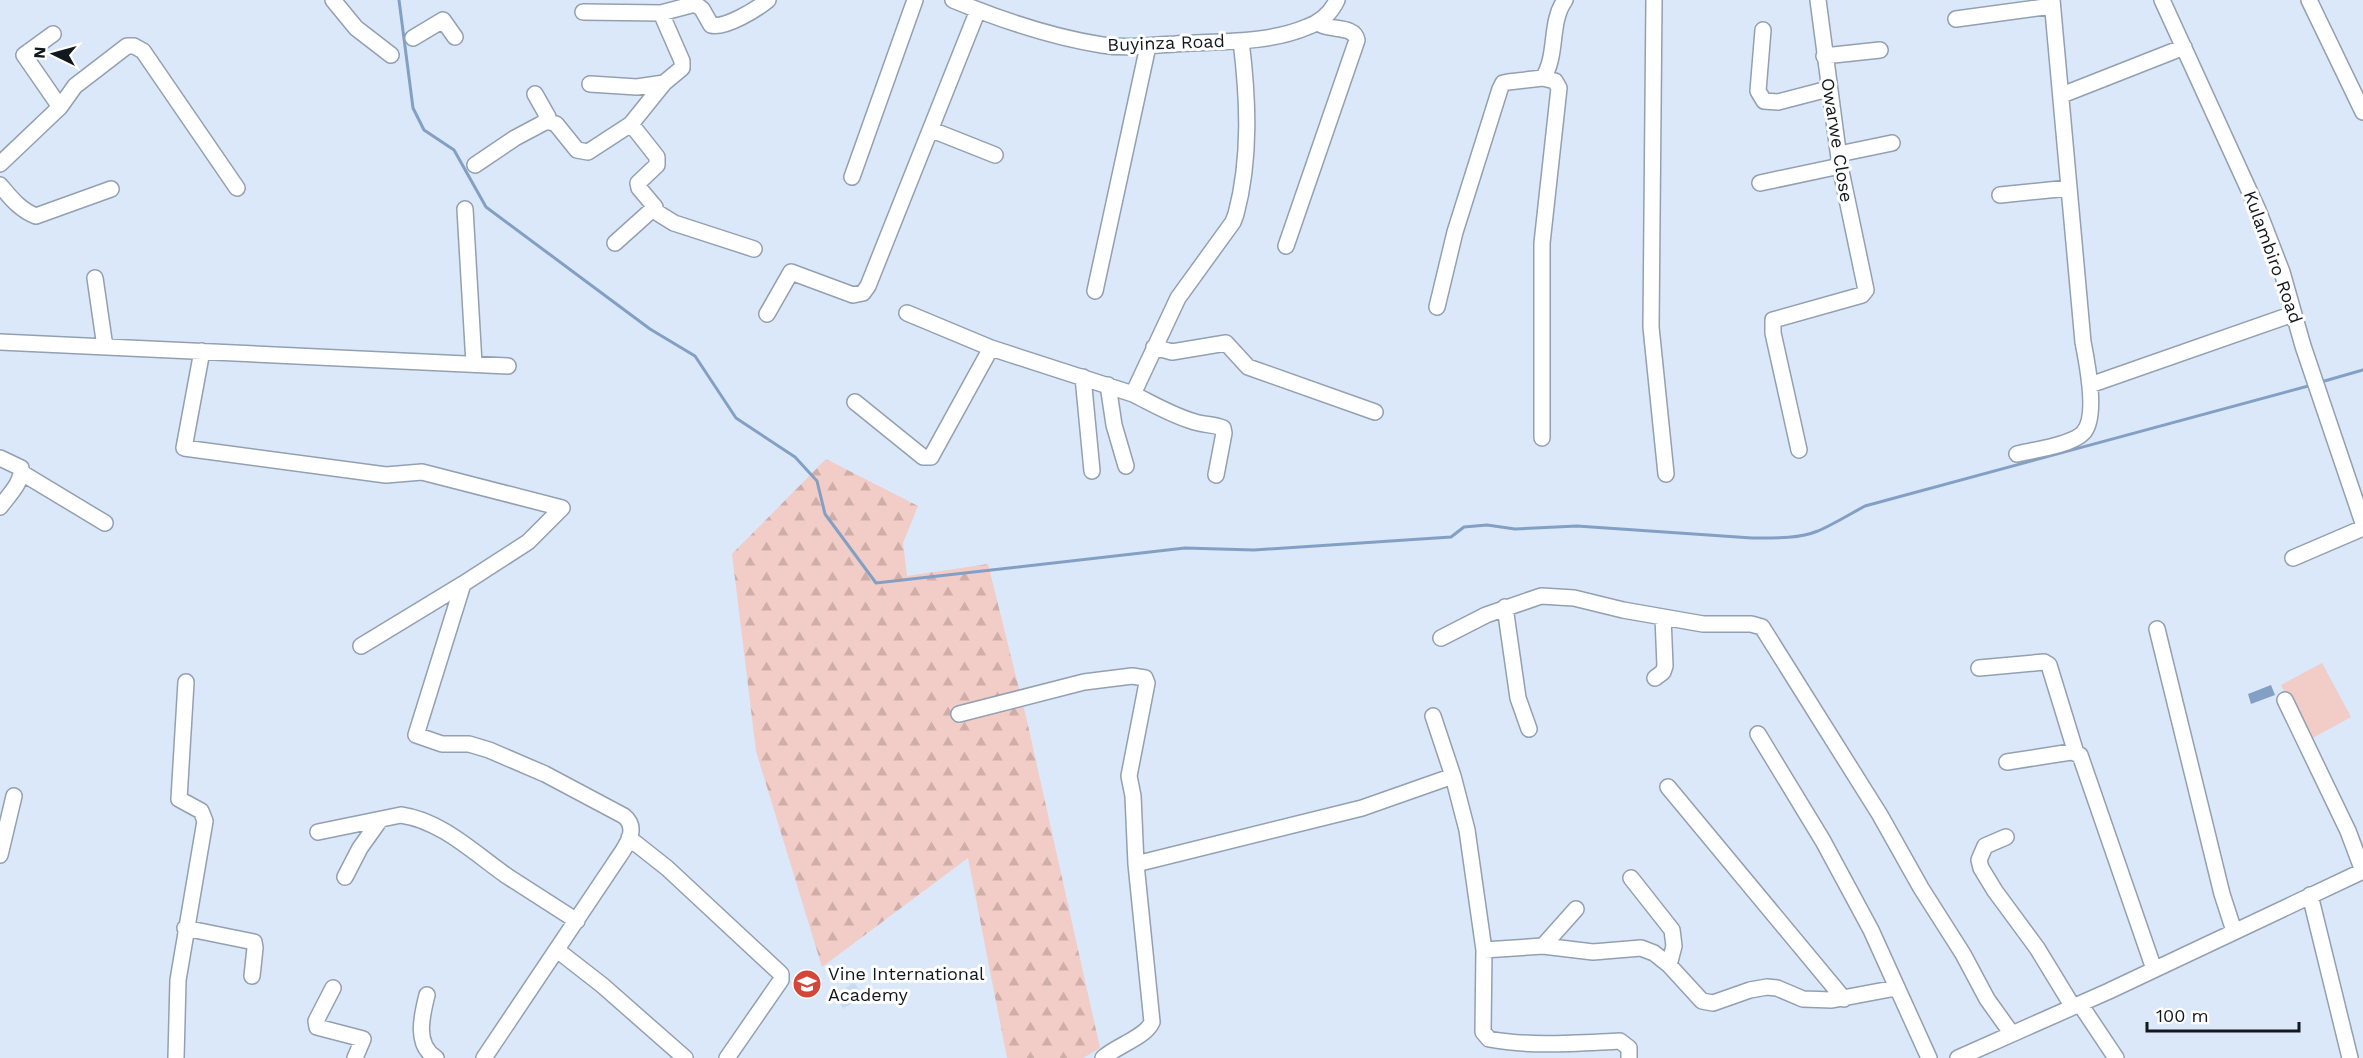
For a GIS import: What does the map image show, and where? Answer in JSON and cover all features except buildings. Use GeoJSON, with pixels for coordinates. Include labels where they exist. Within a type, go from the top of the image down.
{"type":"FeatureCollection","features":[{"type":"Feature","properties":{"kind":"street"},"geometry":{"type":"LineString","coordinates":[[333,0],[356,28],[391,55]]}},
{"type":"Feature","properties":{"kind":"street"},"geometry":{"type":"LineString","coordinates":[[583,12],[661,13],[695,4],[702,9],[711,25],[718,27],[728,24],[768,0]]}},
{"type":"Feature","properties":{"kind":"street"},"geometry":{"type":"LineString","coordinates":[[852,177],[915,0]]}},
{"type":"Feature","properties":{"kind":"street","name":"Buyinza Road"},"geometry":{"type":"LineString","coordinates":[[952,0],[1031,29],[1101,45],[1148,46],[1241,40],[1279,35],[1306,28],[1317,22],[1333,9],[1337,0]]}},
{"type":"Feature","properties":{"kind":"street"},"geometry":{"type":"LineString","coordinates":[[1543,78],[1550,64],[1559,10],[1565,0]]}},
{"type":"Feature","properties":{"kind":"street"},"geometry":{"type":"LineString","coordinates":[[1654,0],[1651,327],[1666,474]]}},
{"type":"Feature","properties":{"kind":"street","name":"Owarwe Close"},"geometry":{"type":"LineString","coordinates":[[1799,450],[1772,322],[1776,318],[1862,296],[1866,290],[1839,160],[1818,0]]}},
{"type":"Feature","properties":{"kind":"street","name":"Kulambiro Road"},"geometry":{"type":"LineString","coordinates":[[2162,0],[2258,210],[2282,272],[2293,314],[2363,523]]}},
{"type":"Feature","properties":{"kind":"street"},"geometry":{"type":"LineString","coordinates":[[2309,0],[2363,112]]}},
{"type":"Feature","properties":{"kind":"street"},"geometry":{"type":"LineString","coordinates":[[1956,19],[2052,3],[2083,342],[2090,385],[2088,422],[2082,434],[2072,440],[2017,454]]}},
{"type":"Feature","properties":{"kind":"street"},"geometry":{"type":"LineString","coordinates":[[767,314],[791,272],[850,302],[863,293],[872,280],[978,10]]}},
{"type":"Feature","properties":{"kind":"street"},"geometry":{"type":"LineString","coordinates":[[544,122],[553,122],[577,150],[584,152],[596,148],[631,124],[664,83],[681,71],[682,66],[661,13]]}},
{"type":"Feature","properties":{"kind":"street"},"geometry":{"type":"LineString","coordinates":[[413,38],[443,20],[455,37]]}},
{"type":"Feature","properties":{"kind":"street"},"geometry":{"type":"LineString","coordinates":[[1286,246],[1357,40],[1356,34],[1351,30],[1326,28],[1317,22]]}},
{"type":"Feature","properties":{"kind":"street"},"geometry":{"type":"LineString","coordinates":[[1763,30],[1758,91],[1764,101],[1778,102],[1828,89]]}},
{"type":"Feature","properties":{"kind":"street"},"geometry":{"type":"LineString","coordinates":[[53,34],[24,55],[60,107]]}},
{"type":"Feature","properties":{"kind":"street"},"geometry":{"type":"LineString","coordinates":[[1126,466],[1114,425],[1111,402],[1154,347],[1187,283],[1233,222],[1236,214],[1244,164],[1247,123],[1247,87],[1241,40]]}},
{"type":"Feature","properties":{"kind":"street"},"geometry":{"type":"LineString","coordinates":[[0,164],[60,107],[75,86],[118,51],[134,45],[142,51],[237,188]]}},
{"type":"Feature","properties":{"kind":"street"},"geometry":{"type":"LineString","coordinates":[[1095,291],[1148,46]]}},
{"type":"Feature","properties":{"kind":"street"},"geometry":{"type":"LineString","coordinates":[[2062,95],[2184,47]]}},
{"type":"Feature","properties":{"kind":"street"},"geometry":{"type":"LineString","coordinates":[[1824,56],[1880,51]]}},
{"type":"Feature","properties":{"kind":"street"},"geometry":{"type":"LineString","coordinates":[[1437,307],[1455,232],[1500,89],[1508,82],[1543,78],[1555,81],[1559,88],[1542,243],[1542,438]]}},
{"type":"Feature","properties":{"kind":"street"},"geometry":{"type":"LineString","coordinates":[[591,84],[637,87],[664,83]]}},
{"type":"Feature","properties":{"kind":"street"},"geometry":{"type":"LineString","coordinates":[[476,165],[515,138],[544,122],[548,117],[535,94]]}},
{"type":"Feature","properties":{"kind":"street"},"geometry":{"type":"LineString","coordinates":[[615,243],[653,210],[655,204],[639,188],[638,183],[657,165],[658,159],[631,124]]}},
{"type":"Feature","properties":{"kind":"street"},"geometry":{"type":"LineString","coordinates":[[932,130],[995,154]]}},
{"type":"Feature","properties":{"kind":"street"},"geometry":{"type":"LineString","coordinates":[[1760,183],[1892,142]]}},
{"type":"Feature","properties":{"kind":"street"},"geometry":{"type":"LineString","coordinates":[[0,184],[26,213],[36,216],[111,189]]}},
{"type":"Feature","properties":{"kind":"street"},"geometry":{"type":"LineString","coordinates":[[2000,195],[2069,188]]}},
{"type":"Feature","properties":{"kind":"street"},"geometry":{"type":"LineString","coordinates":[[465,209],[474,364]]}},
{"type":"Feature","properties":{"kind":"street"},"geometry":{"type":"LineString","coordinates":[[653,210],[674,223],[754,249]]}},
{"type":"Feature","properties":{"kind":"street"},"geometry":{"type":"LineString","coordinates":[[95,278],[105,347]]}},
{"type":"Feature","properties":{"kind":"street"},"geometry":{"type":"LineString","coordinates":[[907,313],[991,348],[1121,389],[1197,423],[1214,424],[1222,428],[1224,433],[1216,475]]}},
{"type":"Feature","properties":{"kind":"street"},"geometry":{"type":"LineString","coordinates":[[2090,385],[2293,314]]}},
{"type":"Feature","properties":{"kind":"street"},"geometry":{"type":"LineString","coordinates":[[0,342],[508,366]]}},
{"type":"Feature","properties":{"kind":"street"},"geometry":{"type":"LineString","coordinates":[[1154,347],[1172,352],[1226,343],[1248,367],[1376,412]]}},
{"type":"Feature","properties":{"kind":"street"},"geometry":{"type":"LineString","coordinates":[[855,402],[922,457],[931,457],[991,348]]}},
{"type":"Feature","properties":{"kind":"street"},"geometry":{"type":"LineString","coordinates":[[202,351],[184,448],[386,475],[422,472],[562,508],[528,542],[362,646]]}},
{"type":"Feature","properties":{"kind":"street"},"geometry":{"type":"LineString","coordinates":[[1083,377],[1092,471]]}},
{"type":"Feature","properties":{"kind":"street"},"geometry":{"type":"LineString","coordinates":[[0,458],[21,468],[22,473],[105,523]]}},
{"type":"Feature","properties":{"kind":"street"},"geometry":{"type":"LineString","coordinates":[[0,507],[22,473]]}},
{"type":"Feature","properties":{"kind":"street"},"geometry":{"type":"LineString","coordinates":[[2293,558],[2363,528]]}},
{"type":"Feature","properties":{"kind":"street"},"geometry":{"type":"LineString","coordinates":[[463,584],[416,735],[442,744],[476,746],[545,774],[624,816],[631,824],[629,838],[577,921],[484,1058]]}},
{"type":"Feature","properties":{"kind":"street"},"geometry":{"type":"LineString","coordinates":[[1441,638],[1505,607],[1541,596],[1559,596],[1703,624],[1757,625],[1766,631],[1880,815],[1921,888],[1963,954],[1987,999],[2012,1034]]}},
{"type":"Feature","properties":{"kind":"street"},"geometry":{"type":"LineString","coordinates":[[1505,607],[1518,698],[1529,729]]}},
{"type":"Feature","properties":{"kind":"street"},"geometry":{"type":"LineString","coordinates":[[1655,678],[1663,672],[1665,666],[1664,617]]}},
{"type":"Feature","properties":{"kind":"street"},"geometry":{"type":"LineString","coordinates":[[2157,629],[2222,894],[2235,931]]}},
{"type":"Feature","properties":{"kind":"street"},"geometry":{"type":"LineString","coordinates":[[1979,669],[2044,662],[2049,665],[2076,753],[2083,761],[2154,969]]}},
{"type":"Feature","properties":{"kind":"street"},"geometry":{"type":"LineString","coordinates":[[958,714],[1084,682],[1132,676],[1145,678],[1146,690],[1129,776],[1133,796],[1136,864],[1152,1022],[1145,1032],[1113,1049],[1104,1058]]}},
{"type":"Feature","properties":{"kind":"street"},"geometry":{"type":"LineString","coordinates":[[176,1058],[178,980],[185,928],[205,821],[201,811],[179,799],[186,682]]}},
{"type":"Feature","properties":{"kind":"street"},"geometry":{"type":"LineString","coordinates":[[1958,1058],[2363,871],[2348,831],[2285,700]]}},
{"type":"Feature","properties":{"kind":"street"},"geometry":{"type":"LineString","coordinates":[[1433,716],[1453,776],[1467,831],[1484,950],[1484,1032],[1489,1040],[1520,1043],[1620,1041],[1629,1048],[1629,1058]]}},
{"type":"Feature","properties":{"kind":"street"},"geometry":{"type":"LineString","coordinates":[[1758,734],[1823,841],[1871,930],[1929,1058]]}},
{"type":"Feature","properties":{"kind":"street"},"geometry":{"type":"LineString","coordinates":[[2007,762],[2076,753]]}},
{"type":"Feature","properties":{"kind":"street"},"geometry":{"type":"LineString","coordinates":[[1136,864],[1362,808],[1453,776]]}},
{"type":"Feature","properties":{"kind":"street"},"geometry":{"type":"LineString","coordinates":[[1668,787],[1844,999]]}},
{"type":"Feature","properties":{"kind":"street"},"geometry":{"type":"LineString","coordinates":[[0,855],[14,796]]}},
{"type":"Feature","properties":{"kind":"street"},"geometry":{"type":"LineString","coordinates":[[318,832],[401,815],[427,822],[449,834],[507,876],[577,921]]}},
{"type":"Feature","properties":{"kind":"street"},"geometry":{"type":"LineString","coordinates":[[345,877],[360,848],[380,820]]}},
{"type":"Feature","properties":{"kind":"street"},"geometry":{"type":"LineString","coordinates":[[2006,837],[1985,846],[1980,853],[1981,868],[2116,1058]]}},
{"type":"Feature","properties":{"kind":"street"},"geometry":{"type":"LineString","coordinates":[[629,838],[667,868],[781,974],[781,980],[727,1058]]}},
{"type":"Feature","properties":{"kind":"street"},"geometry":{"type":"LineString","coordinates":[[1631,878],[1672,930],[1674,946],[1669,965]]}},
{"type":"Feature","properties":{"kind":"street"},"geometry":{"type":"LineString","coordinates":[[2310,895],[2351,1058],[2363,1054]]}},
{"type":"Feature","properties":{"kind":"street"},"geometry":{"type":"LineString","coordinates":[[1543,946],[1576,909]]}},
{"type":"Feature","properties":{"kind":"street"},"geometry":{"type":"LineString","coordinates":[[185,928],[254,942],[252,976]]}},
{"type":"Feature","properties":{"kind":"street"},"geometry":{"type":"LineString","coordinates":[[1484,950],[1543,946],[1593,952],[1641,948],[1654,953],[1669,965],[1690,990],[1702,1001],[1708,1002],[1718,1002],[1750,990],[1767,987],[1778,988],[1803,999],[1844,999],[1896,988]]}},
{"type":"Feature","properties":{"kind":"street"},"geometry":{"type":"LineString","coordinates":[[557,950],[602,985],[686,1058]]}},
{"type":"Feature","properties":{"kind":"street"},"geometry":{"type":"LineString","coordinates":[[333,988],[316,1021],[317,1027],[363,1039],[355,1058]]}},
{"type":"Feature","properties":{"kind":"street"},"geometry":{"type":"LineString","coordinates":[[427,995],[421,1032],[425,1047],[436,1058]]}},
{"type":"Feature","properties":{"kind":"shaded area"},"geometry":{"type":"Polygon","coordinates":[[[2271,685],[2275,695],[2251,704],[2248,694],[2271,685]]]}},
{"type":"Feature","properties":{"kind":"shaded area"},"geometry":{"type":"Polygon","coordinates":[[[854,982],[863,996],[843,1009],[835,996],[854,982]]]}},
{"type":"Feature","properties":{"kind":"green space"},"geometry":{"type":"Polygon","coordinates":[[[826,459],[918,506],[903,543],[907,576],[988,564],[1027,721],[1100,1048],[1083,1058],[1007,1058],[968,858],[822,967],[756,751],[732,554],[826,459]]]}},
{"type":"Feature","properties":{"kind":"green space"},"geometry":{"type":"Polygon","coordinates":[[[2322,663],[2351,717],[2309,740],[2281,685],[2322,663]]]}},
{"type":"Feature","properties":{"kind":"waterway"},"geometry":{"type":"LineString","coordinates":[[399,0],[413,108],[424,130],[454,150],[486,207],[650,329],[695,356],[736,418],[795,457],[817,481],[825,514],[876,583],[1185,548],[1254,550],[1451,537],[1464,527],[1487,525],[1515,529],[1577,526],[1752,538],[1794,537],[1818,531],[1865,506],[2312,385]]}},
{"type":"Feature","properties":{"kind":"waterway"},"geometry":{"type":"LineString","coordinates":[[2321,382],[2363,370]]}},
{"type":"Feature","properties":{"kind":"place","name":"Vine International Academy"},"geometry":{"type":"Point","coordinates":[807,984]}}]}
